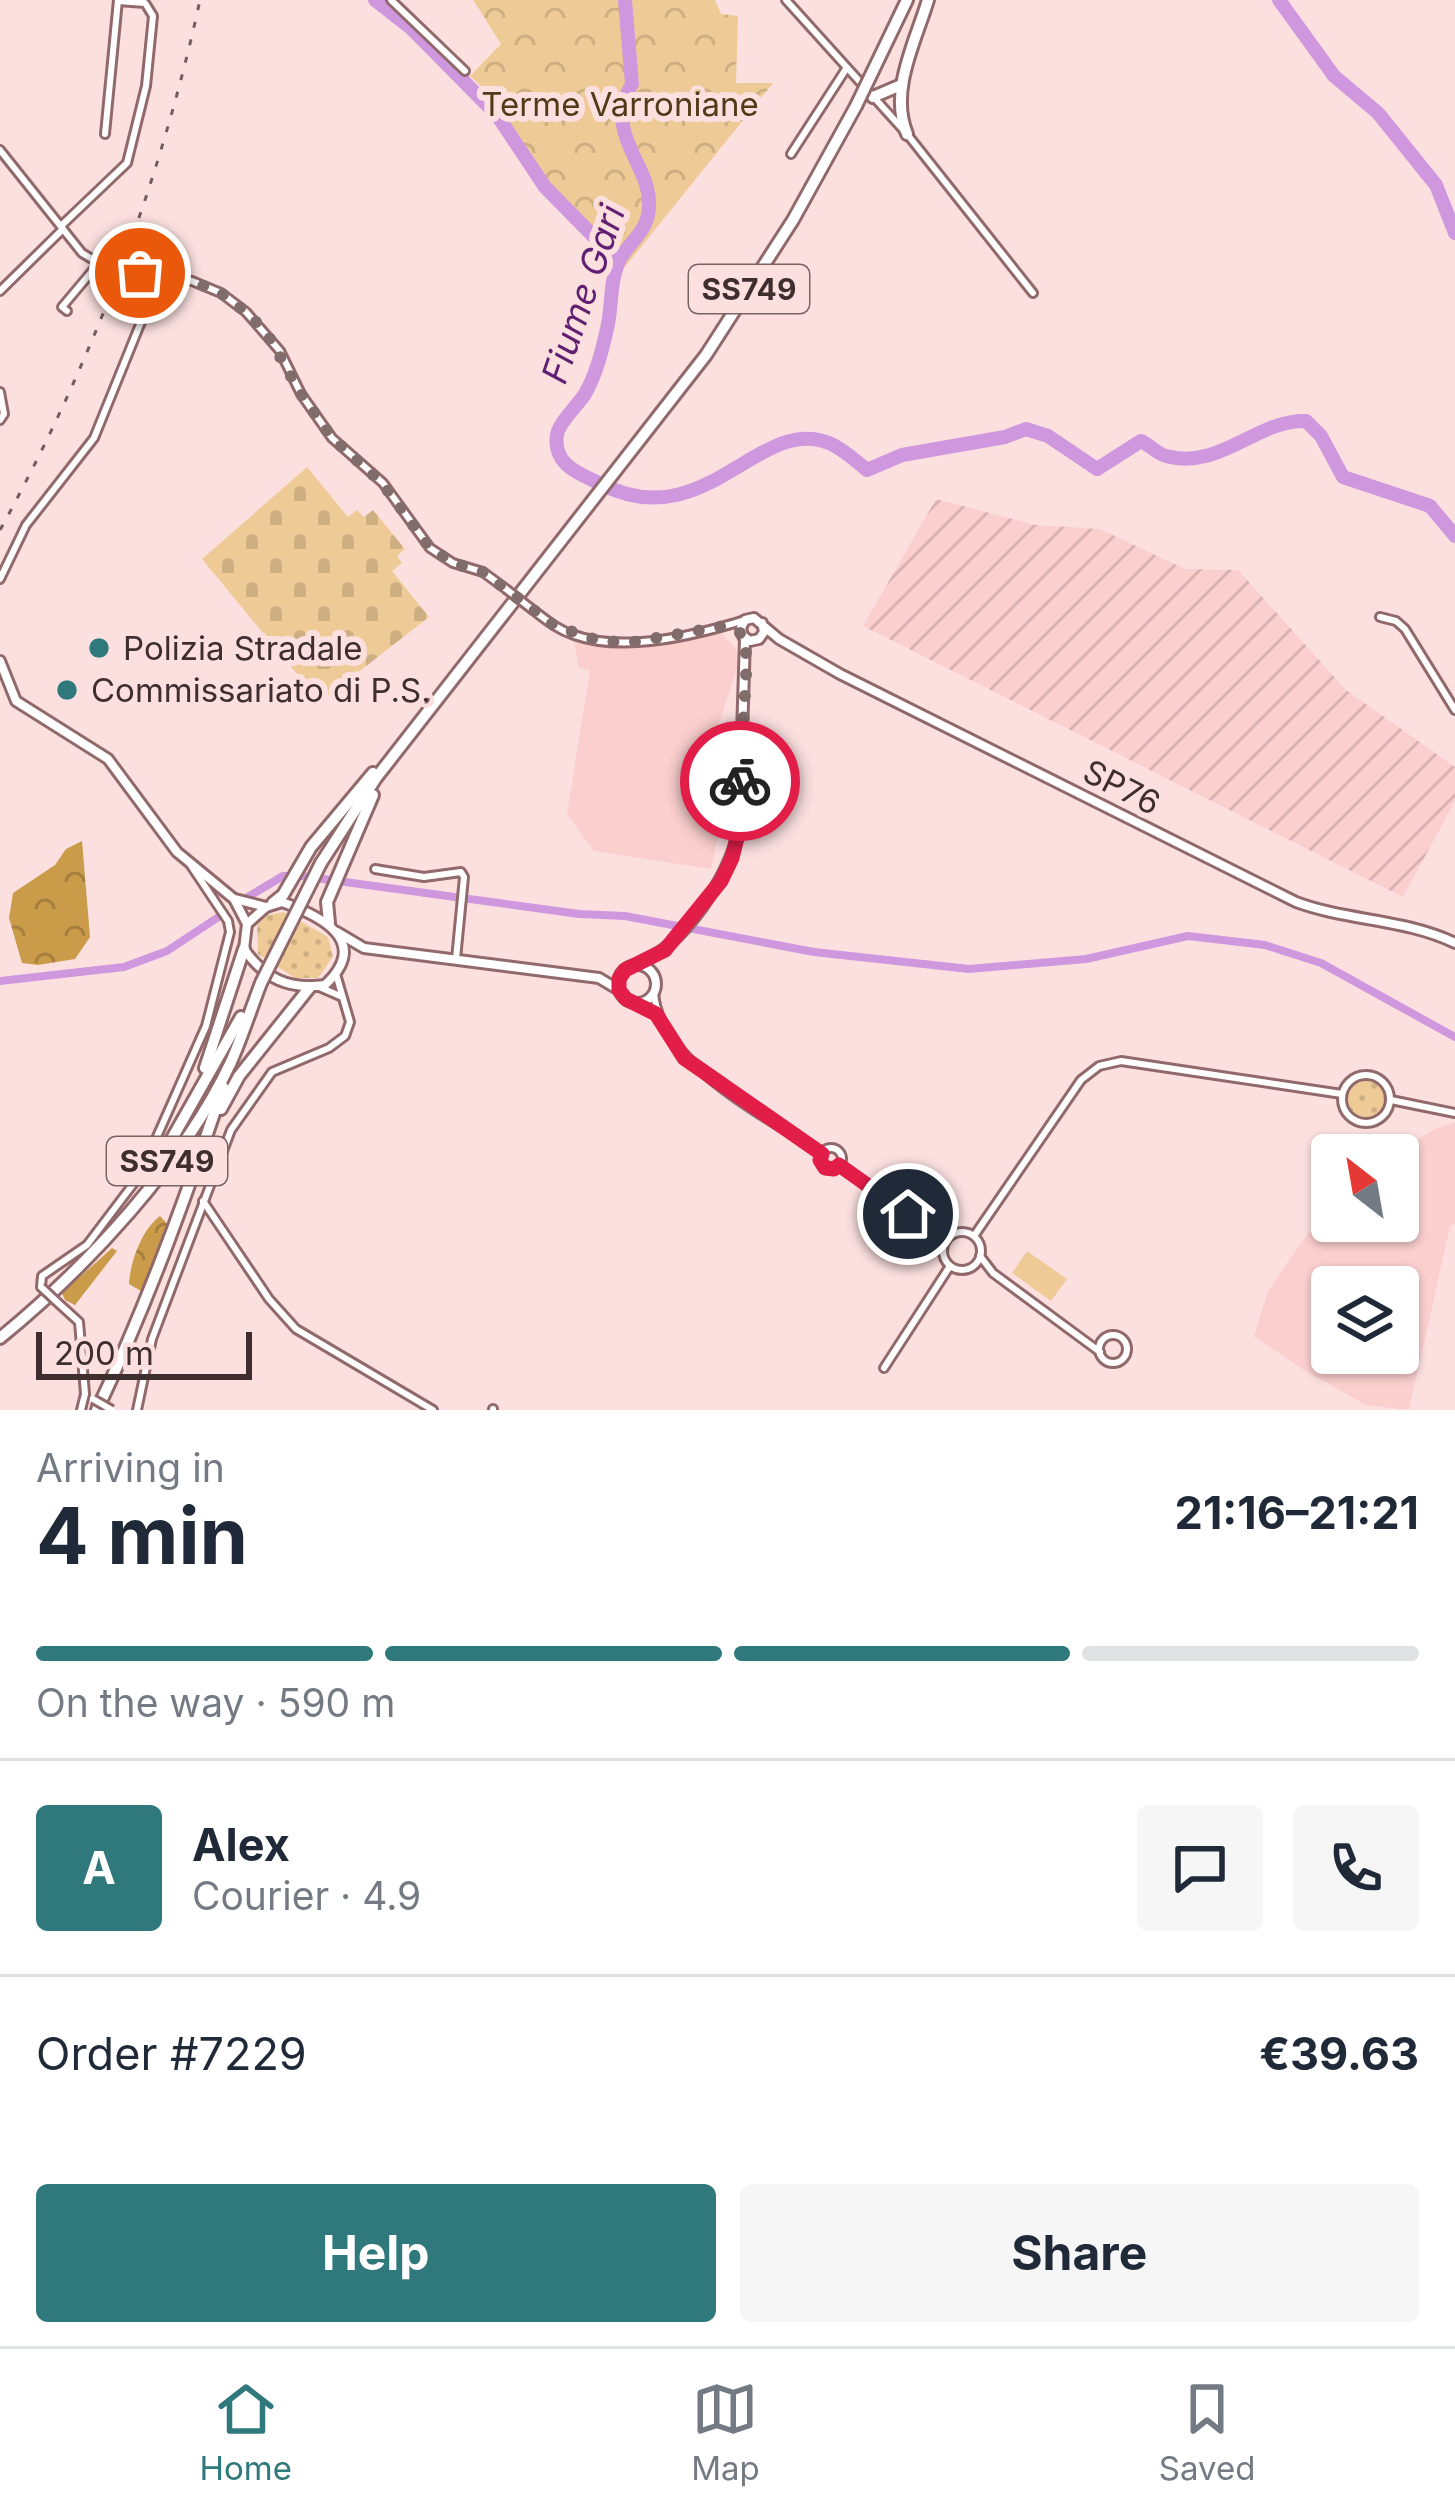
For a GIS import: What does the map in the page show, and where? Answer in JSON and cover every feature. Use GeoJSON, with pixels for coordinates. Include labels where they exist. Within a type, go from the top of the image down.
{"type":"FeatureCollection","features":[{"type":"Feature","properties":{"kind":"highway","name":"SS749"},"geometry":{"type":"LineString","coordinates":[[93,1253],[174,1137],[321,863],[408,736],[706,355],[793,220],[907,0]]}},
{"type":"Feature","properties":{"kind":"highway"},"geometry":{"type":"LineString","coordinates":[[907,134],[899,109],[902,85],[928,0]]}},
{"type":"Feature","properties":{"kind":"highway"},"geometry":{"type":"LineString","coordinates":[[873,97],[902,85]]}},
{"type":"Feature","properties":{"kind":"highway"},"geometry":{"type":"LineString","coordinates":[[269,905],[286,890],[306,856],[368,778],[408,736]]}},
{"type":"Feature","properties":{"kind":"highway"},"geometry":{"type":"LineString","coordinates":[[333,927],[330,894],[370,800],[408,736]]}},
{"type":"Feature","properties":{"kind":"highway"},"geometry":{"type":"LineString","coordinates":[[174,1137],[219,1036],[244,949]]}},
{"type":"Feature","properties":{"kind":"highway","name":"SS749"},"geometry":{"type":"LineString","coordinates":[[0,1338],[111,1235],[164,1166],[231,1060],[260,983]]}},
{"type":"Feature","properties":{"kind":"highway"},"geometry":{"type":"LineString","coordinates":[[202,1150],[239,1076],[314,986]]}},
{"type":"Feature","properties":{"kind":"highway"},"geometry":{"type":"LineString","coordinates":[[91,1401],[137,1326],[231,1060]]}},
{"type":"Feature","properties":{"kind":"street"},"geometry":{"type":"LineString","coordinates":[[391,0],[465,71]]}},
{"type":"Feature","properties":{"kind":"street"},"geometry":{"type":"LineString","coordinates":[[786,0],[907,134],[1033,293]]}},
{"type":"Feature","properties":{"kind":"street"},"geometry":{"type":"LineString","coordinates":[[0,291],[121,170],[128,157],[146,86],[153,16],[145,3],[118,1],[105,134]]}},
{"type":"Feature","properties":{"kind":"street"},"geometry":{"type":"LineString","coordinates":[[790,154],[846,69]]}},
{"type":"Feature","properties":{"kind":"street"},"geometry":{"type":"LineString","coordinates":[[0,150],[82,253],[127,271],[192,281],[221,293],[246,312],[266,332],[332,438],[382,483],[430,548],[453,563],[483,572],[574,635],[626,641],[754,618],[762,623],[764,632],[747,658]]}},
{"type":"Feature","properties":{"kind":"street"},"geometry":{"type":"LineString","coordinates":[[67,311],[62,308],[100,264]]}},
{"type":"Feature","properties":{"kind":"street"},"geometry":{"type":"LineString","coordinates":[[0,579],[26,525],[94,438],[160,275]]}},
{"type":"Feature","properties":{"kind":"street"},"geometry":{"type":"LineString","coordinates":[[0,392],[4,414],[0,420]]}},
{"type":"Feature","properties":{"kind":"street"},"geometry":{"type":"LineString","coordinates":[[1380,617],[1405,629],[1455,710]]}},
{"type":"Feature","properties":{"kind":"street"},"geometry":{"type":"LineString","coordinates":[[746,620],[739,830],[721,881],[665,950],[656,978],[656,1014],[684,1058],[822,1154]]}},
{"type":"Feature","properties":{"kind":"street","name":"SP76"},"geometry":{"type":"LineString","coordinates":[[762,623],[779,639],[840,674],[1296,902],[1329,914],[1454,941]]}},
{"type":"Feature","properties":{"kind":"street"},"geometry":{"type":"LineString","coordinates":[[725,626],[744,636]]}},
{"type":"Feature","properties":{"kind":"street","name":"SP76"},"geometry":{"type":"LineString","coordinates":[[744,636],[779,639]]}},
{"type":"Feature","properties":{"kind":"street"},"geometry":{"type":"LineString","coordinates":[[0,661],[16,701],[108,759],[166,840],[234,899],[247,924],[244,949],[255,964],[282,984],[325,985],[364,948]]}},
{"type":"Feature","properties":{"kind":"street"},"geometry":{"type":"LineString","coordinates":[[91,1401],[79,1322],[41,1287],[42,1276],[87,1245],[140,1175],[216,1000],[230,932],[228,921],[190,864]]}},
{"type":"Feature","properties":{"kind":"street"},"geometry":{"type":"LineString","coordinates":[[375,869],[424,877],[458,870],[464,880],[455,959]]}},
{"type":"Feature","properties":{"kind":"street"},"geometry":{"type":"LineString","coordinates":[[234,899],[312,912],[364,948],[599,978],[656,1014]]}},
{"type":"Feature","properties":{"kind":"street"},"geometry":{"type":"LineString","coordinates":[[247,924],[269,905]]}},
{"type":"Feature","properties":{"kind":"street"},"geometry":{"type":"LineString","coordinates":[[137,1410],[152,1339],[230,1130],[272,1072],[329,1048],[345,1036],[350,1022],[340,997],[338,970],[343,949],[333,927]]}},
{"type":"Feature","properties":{"kind":"street"},"geometry":{"type":"LineString","coordinates":[[599,978],[665,950]]}},
{"type":"Feature","properties":{"kind":"street"},"geometry":{"type":"LineString","coordinates":[[638,964],[650,968],[656,978]]}},
{"type":"Feature","properties":{"kind":"street"},"geometry":{"type":"LineString","coordinates":[[619,990],[625,970]]}},
{"type":"Feature","properties":{"kind":"street"},"geometry":{"type":"LineString","coordinates":[[314,986],[340,997]]}},
{"type":"Feature","properties":{"kind":"street"},"geometry":{"type":"LineString","coordinates":[[637,1003],[654,993]]}},
{"type":"Feature","properties":{"kind":"street"},"geometry":{"type":"LineString","coordinates":[[974,1236],[1081,1080],[1099,1066],[1121,1061],[1342,1094]]}},
{"type":"Feature","properties":{"kind":"street"},"geometry":{"type":"LineString","coordinates":[[1366,1074],[1387,1085],[1391,1100],[1379,1120],[1364,1124],[1349,1117],[1342,1094],[1351,1080],[1366,1074]]}},
{"type":"Feature","properties":{"kind":"street"},"geometry":{"type":"LineString","coordinates":[[1391,1100],[1455,1113]]}},
{"type":"Feature","properties":{"kind":"street"},"geometry":{"type":"LineString","coordinates":[[836,1150],[839,1165],[825,1168],[822,1154],[836,1150]]}},
{"type":"Feature","properties":{"kind":"street"},"geometry":{"type":"LineString","coordinates":[[839,1165],[946,1240]]}},
{"type":"Feature","properties":{"kind":"street"},"geometry":{"type":"LineString","coordinates":[[203,1201],[269,1299],[296,1329],[433,1410]]}},
{"type":"Feature","properties":{"kind":"street"},"geometry":{"type":"LineString","coordinates":[[946,1240],[959,1232],[974,1236],[980,1245],[974,1266]]}},
{"type":"Feature","properties":{"kind":"street"},"geometry":{"type":"LineString","coordinates":[[946,1240],[944,1257],[950,1267],[974,1266],[993,1273],[1082,1336],[1104,1360],[1122,1360],[1127,1352],[1120,1336],[1082,1336]]}},
{"type":"Feature","properties":{"kind":"street"},"geometry":{"type":"LineString","coordinates":[[980,1256],[993,1273]]}},
{"type":"Feature","properties":{"kind":"street"},"geometry":{"type":"LineString","coordinates":[[884,1368],[950,1267]]}},
{"type":"Feature","properties":{"kind":"street"},"geometry":{"type":"LineString","coordinates":[[1017,1305],[1023,1295]]}},
{"type":"Feature","properties":{"kind":"street"},"geometry":{"type":"LineString","coordinates":[[1075,1346],[1082,1336]]}},
{"type":"Feature","properties":{"kind":"street"},"geometry":{"type":"LineString","coordinates":[[1100,1352],[1103,1339]]}},
{"type":"Feature","properties":{"kind":"street"},"geometry":{"type":"LineString","coordinates":[[81,1410],[91,1401]]}},
{"type":"Feature","properties":{"kind":"street"},"geometry":{"type":"LineString","coordinates":[[91,1401],[112,1410]]}},
{"type":"Feature","properties":{"kind":"shaded area"},"geometry":{"type":"Polygon","coordinates":[[[936,499],[1035,525],[1100,529],[1185,569],[1238,570],[1346,690],[1455,767],[1455,801],[1403,897],[863,626],[936,499]]]}},
{"type":"Feature","properties":{"kind":"shaded area"},"geometry":{"type":"Polygon","coordinates":[[[719,631],[736,649],[738,666],[707,759],[726,799],[711,869],[594,851],[567,814],[590,670],[579,668],[574,640],[615,645],[719,631]]]}},
{"type":"Feature","properties":{"kind":"shaded area"},"geometry":{"type":"Polygon","coordinates":[[[1455,1122],[1455,1224],[1450,1226],[1419,1365],[1419,1266],[1311,1266],[1311,1374],[1417,1374],[1409,1410],[1366,1405],[1302,1369],[1254,1336],[1268,1291],[1311,1229],[1311,1242],[1419,1242],[1419,1139],[1455,1122]]]}},
{"type":"Feature","properties":{"kind":"green space","name":"Terme Varroniane"},"geometry":{"type":"Polygon","coordinates":[[[473,0],[715,0],[721,14],[738,16],[736,83],[773,83],[620,273],[591,228],[548,185],[486,91],[470,76],[501,44],[473,0]]]}},
{"type":"Feature","properties":{"kind":"green space"},"geometry":{"type":"Polygon","coordinates":[[[307,467],[348,517],[357,510],[364,517],[373,510],[405,549],[397,556],[402,563],[392,571],[429,617],[320,702],[202,559],[307,467]]]}},
{"type":"Feature","properties":{"kind":"green space"},"geometry":{"type":"Polygon","coordinates":[[[82,841],[90,937],[75,959],[22,963],[9,918],[13,893],[82,841]]]}},
{"type":"Feature","properties":{"kind":"green space"},"geometry":{"type":"Polygon","coordinates":[[[284,912],[328,937],[333,957],[318,978],[295,978],[258,954],[257,925],[267,915],[284,912]]]}},
{"type":"Feature","properties":{"kind":"green space"},"geometry":{"type":"Polygon","coordinates":[[[1367,1079],[1381,1085],[1387,1099],[1381,1113],[1367,1119],[1353,1113],[1347,1099],[1353,1085],[1367,1079]]]}},
{"type":"Feature","properties":{"kind":"green space"},"geometry":{"type":"Polygon","coordinates":[[[160,1216],[170,1227],[141,1291],[129,1284],[132,1266],[143,1237],[160,1216]]]}},
{"type":"Feature","properties":{"kind":"green space"},"geometry":{"type":"Polygon","coordinates":[[[112,1248],[117,1251],[75,1305],[65,1300],[62,1293],[112,1248]]]}},
{"type":"Feature","properties":{"kind":"green space"},"geometry":{"type":"Polygon","coordinates":[[[1027,1251],[1067,1279],[1051,1301],[1012,1273],[1027,1251]]]}},
{"type":"Feature","properties":{"kind":"waterway"},"geometry":{"type":"LineString","coordinates":[[375,0],[411,28],[497,115],[545,187],[605,248],[616,270]]}},
{"type":"Feature","properties":{"kind":"waterway","name":"Fiume Gari"},"geometry":{"type":"LineString","coordinates":[[625,0],[632,84],[622,120],[645,182],[648,215],[616,269],[608,324],[593,377],[558,431],[559,454],[574,470],[636,496],[670,496],[700,487],[778,445],[803,439],[829,443],[867,470],[902,455],[1026,429],[1048,436],[1097,469],[1141,441],[1166,456],[1203,457],[1271,428],[1306,421],[1321,436],[1343,477],[1430,506],[1455,536]]}},
{"type":"Feature","properties":{"kind":"waterway"},"geometry":{"type":"LineString","coordinates":[[1279,0],[1334,76],[1378,113],[1436,185],[1455,233]]}},
{"type":"Feature","properties":{"kind":"waterway"},"geometry":{"type":"LineString","coordinates":[[246,898],[283,876],[301,876],[579,914],[625,916],[814,952],[969,969],[1086,959],[1188,936],[1265,945],[1321,963],[1455,1037]]}},
{"type":"Feature","properties":{"kind":"waterway"},"geometry":{"type":"LineString","coordinates":[[0,981],[124,967],[167,951],[220,916]]}},
{"type":"Feature","properties":{"kind":"railway"},"geometry":{"type":"LineString","coordinates":[[0,530],[64,404],[119,272],[165,138],[200,0]]}},
{"type":"Feature","properties":{"kind":"way so far"},"geometry":{"type":"LineString","coordinates":[[140,273],[192,281],[221,293],[246,312],[280,351],[301,394],[332,438],[382,483],[441,558],[483,572],[574,635],[634,642],[725,626],[742,634],[747,658],[740,781]]}},
{"type":"Feature","properties":{"kind":"place","name":"Polizia Stradale"},"geometry":{"type":"Point","coordinates":[99,648]}},
{"type":"Feature","properties":{"kind":"place","name":"Commissariato di P.S."},"geometry":{"type":"Point","coordinates":[67,690]}},
{"type":"Feature","properties":{"kind":"route"},"geometry":{"type":"LineString","coordinates":[[740,781],[739,830],[721,881],[665,950],[621,974],[619,990],[626,999],[656,1014],[684,1058],[822,1154],[822,1166],[834,1169],[839,1165],[908,1214]]}}]}
